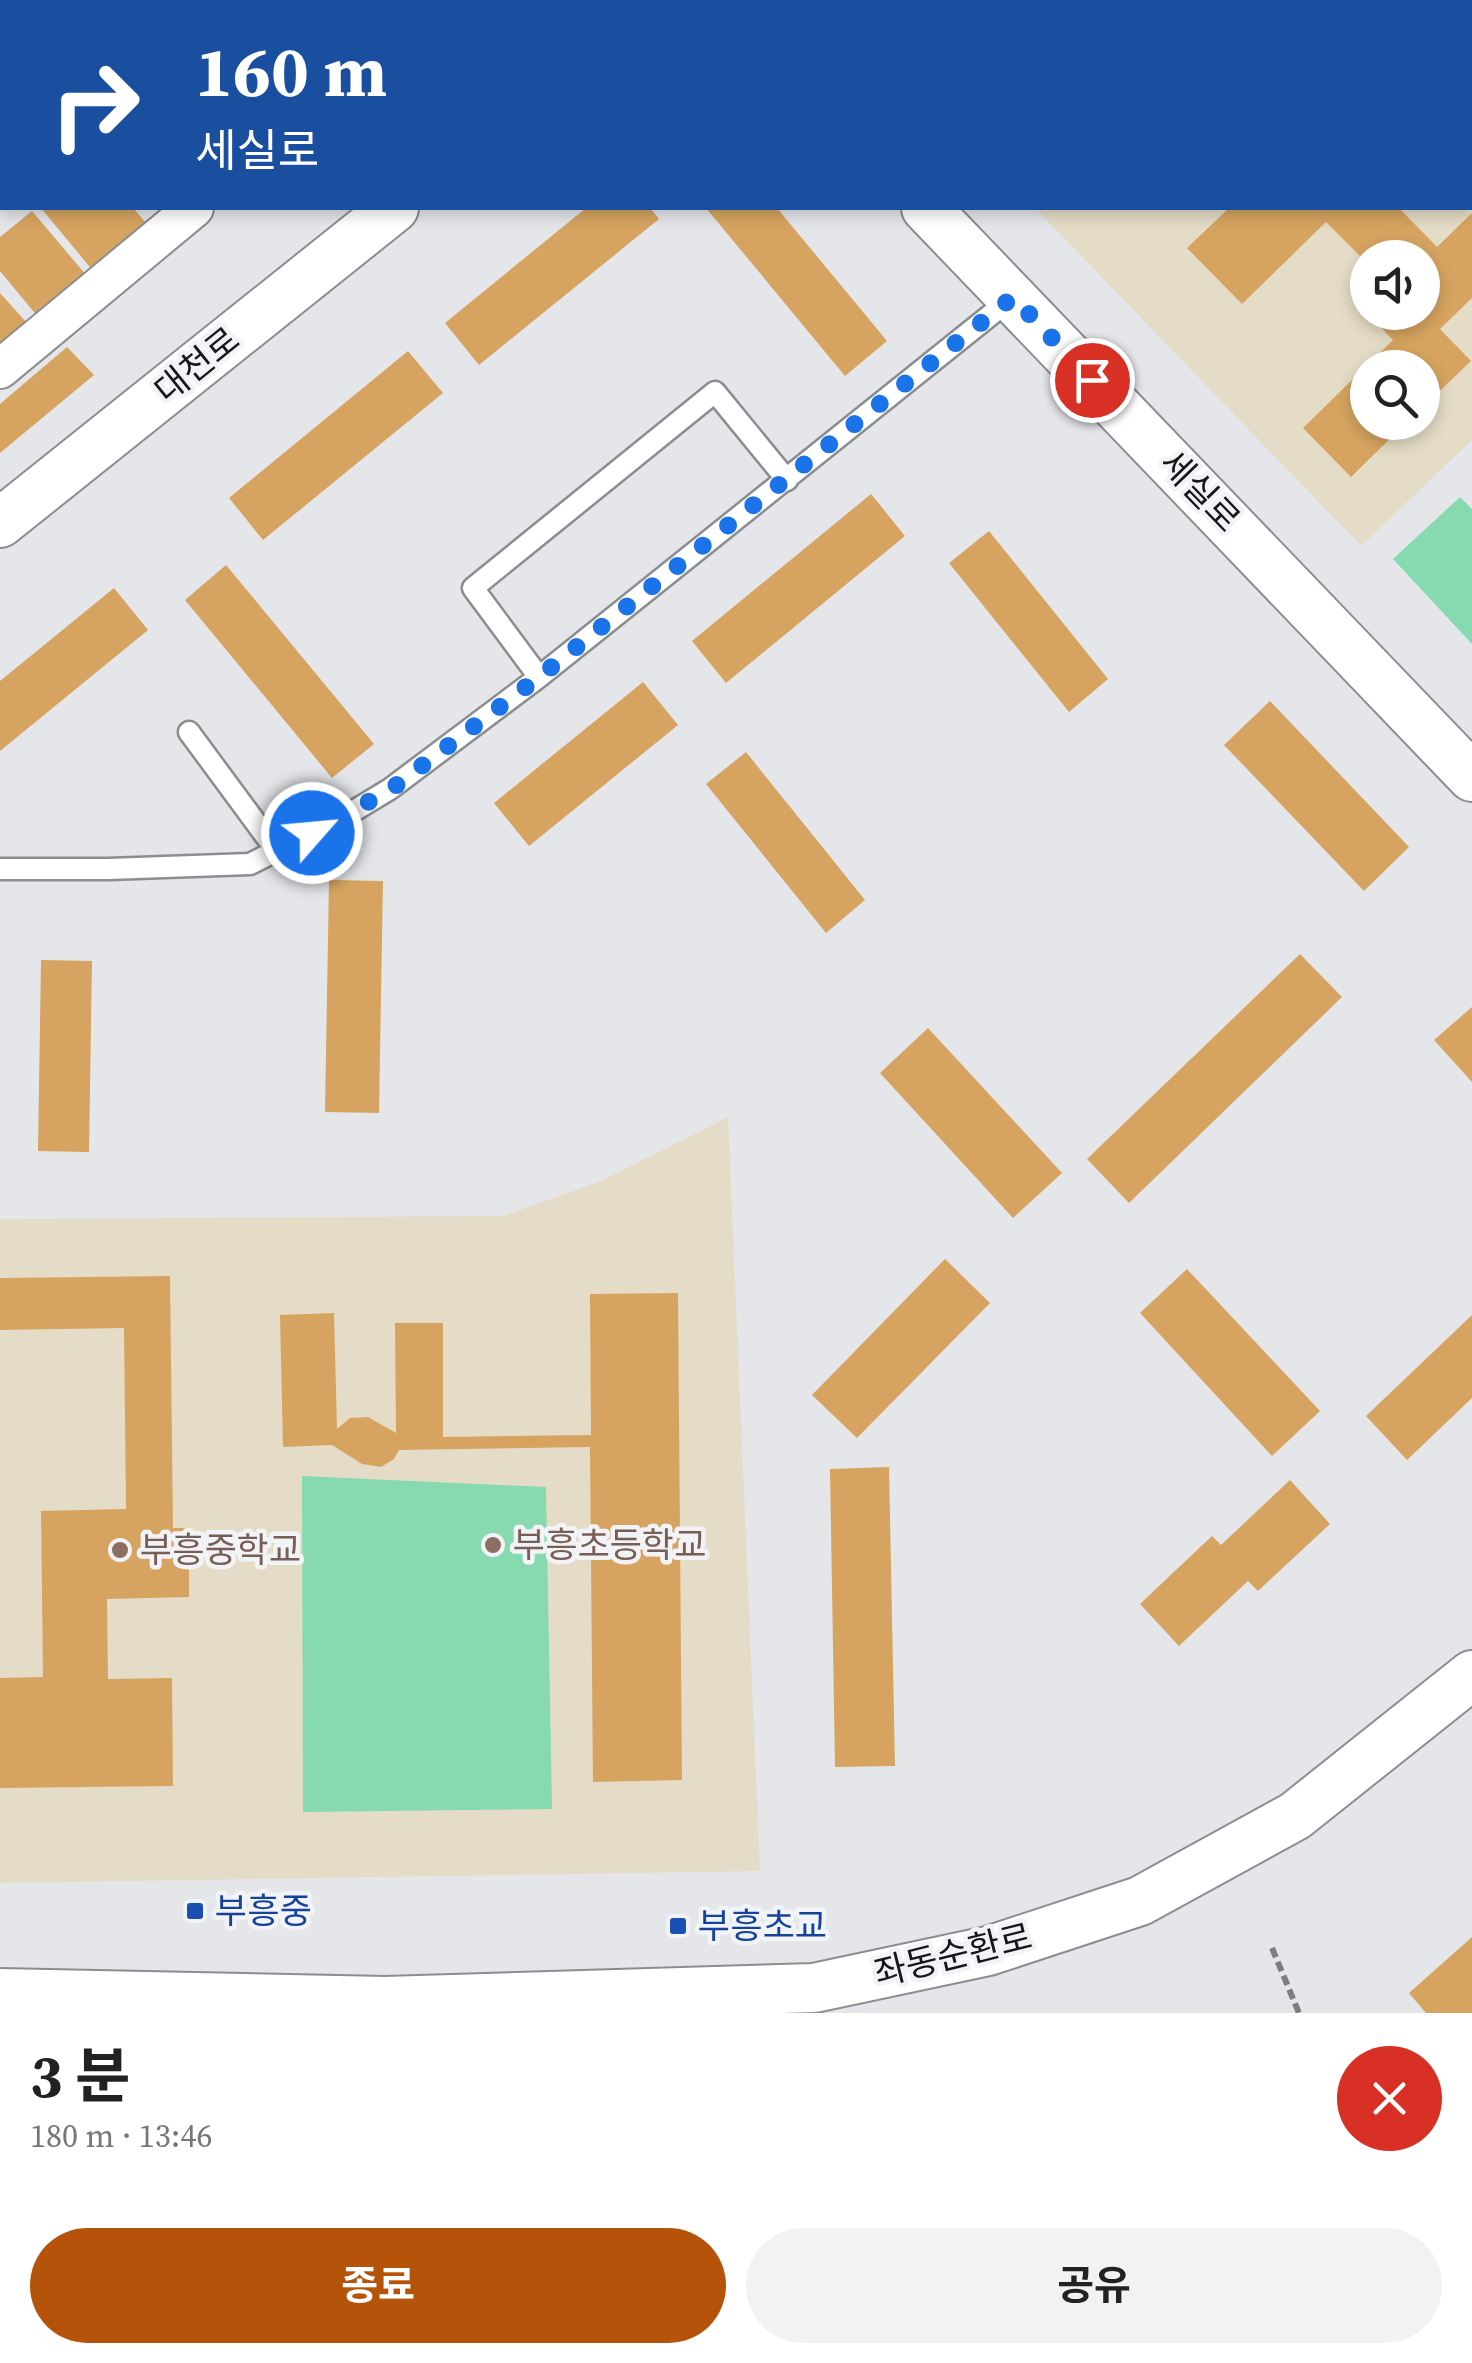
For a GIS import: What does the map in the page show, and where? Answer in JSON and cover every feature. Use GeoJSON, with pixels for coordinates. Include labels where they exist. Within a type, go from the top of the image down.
{"type":"FeatureCollection","features":[{"type":"Feature","properties":{"kind":"street"},"geometry":{"type":"LineString","coordinates":[[0,369],[192,210]]}},
{"type":"Feature","properties":{"kind":"street","name":"대천로"},"geometry":{"type":"LineString","coordinates":[[0,523],[391,210]]}},
{"type":"Feature","properties":{"kind":"street","name":"세실로"},"geometry":{"type":"LineString","coordinates":[[928,210],[1472,777]]}},
{"type":"Feature","properties":{"kind":"street","name":"좌동순환로"},"geometry":{"type":"LineString","coordinates":[[0,1993],[384,2007],[814,1988],[988,1951],[1140,1901],[1296,1816],[1472,1676]]}},
{"type":"Feature","properties":{"kind":"lane"},"geometry":{"type":"LineString","coordinates":[[0,869],[108,870],[250,864],[390,790],[539,677],[1013,297]]}},
{"type":"Feature","properties":{"kind":"lane"},"geometry":{"type":"LineString","coordinates":[[539,677],[473,588],[715,392],[787,480]]}},
{"type":"Feature","properties":{"kind":"lane"},"geometry":{"type":"LineString","coordinates":[[189,732],[276,850]]}},
{"type":"Feature","properties":{"kind":"path"},"geometry":{"type":"LineString","coordinates":[[1272,1948],[1300,2013]]}},
{"type":"Feature","properties":{"kind":"shaded area"},"geometry":{"type":"Polygon","coordinates":[[[1037,210],[1472,210],[1472,440],[1361,546],[1037,210]]]}},
{"type":"Feature","properties":{"kind":"shaded area","name":"부흥초등학교"},"geometry":{"type":"Polygon","coordinates":[[[728,1117],[760,1871],[0,1883],[0,1219],[503,1216],[601,1181],[728,1117]]]}},
{"type":"Feature","properties":{"kind":"green space"},"geometry":{"type":"Polygon","coordinates":[[[1460,497],[1472,509],[1472,644],[1393,559],[1460,497]]]}},
{"type":"Feature","properties":{"kind":"green space"},"geometry":{"type":"Polygon","coordinates":[[[302,1476],[546,1487],[552,1809],[303,1812],[302,1476]]]}},
{"type":"Feature","properties":{"kind":"building"},"geometry":{"type":"Polygon","coordinates":[[[43,210],[135,210],[149,226],[94,272],[43,210]]]}},
{"type":"Feature","properties":{"kind":"building"},"geometry":{"type":"Polygon","coordinates":[[[584,210],[652,210],[659,219],[479,365],[445,323],[584,210]]]}},
{"type":"Feature","properties":{"kind":"building"},"geometry":{"type":"Polygon","coordinates":[[[708,210],[779,210],[887,341],[845,376],[708,210]]]}},
{"type":"Feature","properties":{"kind":"building"},"geometry":{"type":"Polygon","coordinates":[[[1227,210],[1401,210],[1430,240],[1350,240],[1350,246],[1326,222],[1242,304],[1187,248],[1227,210]]]}},
{"type":"Feature","properties":{"kind":"building"},"geometry":{"type":"Polygon","coordinates":[[[32,211],[87,276],[38,317],[0,271],[0,237],[32,211]]]}},
{"type":"Feature","properties":{"kind":"building"},"geometry":{"type":"Polygon","coordinates":[[[1472,213],[1472,298],[1440,329],[1440,244],[1472,213]]]}},
{"type":"Feature","properties":{"kind":"building"},"geometry":{"type":"Polygon","coordinates":[[[0,293],[27,323],[0,348],[0,293]]]}},
{"type":"Feature","properties":{"kind":"building"},"geometry":{"type":"Polygon","coordinates":[[[1440,329],[1471,361],[1440,391],[1440,350],[1383,350],[1393,340],[1383,330],[1440,329]]]}},
{"type":"Feature","properties":{"kind":"building"},"geometry":{"type":"Polygon","coordinates":[[[67,347],[94,375],[0,453],[0,404],[67,347]]]}},
{"type":"Feature","properties":{"kind":"building"},"geometry":{"type":"Polygon","coordinates":[[[408,351],[443,393],[263,540],[229,498],[408,351]]]}},
{"type":"Feature","properties":{"kind":"building"},"geometry":{"type":"Polygon","coordinates":[[[1350,382],[1350,440],[1389,440],[1351,477],[1303,428],[1350,382]]]}},
{"type":"Feature","properties":{"kind":"building"},"geometry":{"type":"Polygon","coordinates":[[[871,494],[905,536],[726,683],[692,641],[871,494]]]}},
{"type":"Feature","properties":{"kind":"building"},"geometry":{"type":"Polygon","coordinates":[[[989,531],[1108,679],[1069,712],[949,563],[989,531]]]}},
{"type":"Feature","properties":{"kind":"building"},"geometry":{"type":"Polygon","coordinates":[[[226,565],[374,744],[332,778],[185,600],[226,565]]]}},
{"type":"Feature","properties":{"kind":"building"},"geometry":{"type":"Polygon","coordinates":[[[114,588],[148,630],[0,751],[0,681],[114,588]]]}},
{"type":"Feature","properties":{"kind":"building"},"geometry":{"type":"Polygon","coordinates":[[[643,682],[678,725],[529,846],[494,803],[643,682]]]}},
{"type":"Feature","properties":{"kind":"building"},"geometry":{"type":"Polygon","coordinates":[[[1270,701],[1409,847],[1364,891],[1224,745],[1270,701]]]}},
{"type":"Feature","properties":{"kind":"building"},"geometry":{"type":"Polygon","coordinates":[[[746,752],[865,900],[826,933],[706,784],[746,752]]]}},
{"type":"Feature","properties":{"kind":"building"},"geometry":{"type":"Polygon","coordinates":[[[329,880],[383,881],[379,1113],[325,1112],[329,880]]]}},
{"type":"Feature","properties":{"kind":"building"},"geometry":{"type":"Polygon","coordinates":[[[1300,954],[1342,997],[1129,1203],[1087,1159],[1300,954]]]}},
{"type":"Feature","properties":{"kind":"building"},"geometry":{"type":"Polygon","coordinates":[[[41,960],[92,961],[89,1152],[38,1151],[41,960]]]}},
{"type":"Feature","properties":{"kind":"building"},"geometry":{"type":"Polygon","coordinates":[[[1472,1007],[1472,1082],[1434,1040],[1472,1007]]]}},
{"type":"Feature","properties":{"kind":"building"},"geometry":{"type":"Polygon","coordinates":[[[928,1028],[1062,1173],[1013,1218],[880,1073],[928,1028]]]}},
{"type":"Feature","properties":{"kind":"building"},"geometry":{"type":"Polygon","coordinates":[[[945,1259],[990,1303],[857,1438],[812,1395],[945,1259]]]}},
{"type":"Feature","properties":{"kind":"building"},"geometry":{"type":"Polygon","coordinates":[[[1187,1269],[1320,1411],[1272,1456],[1140,1313],[1187,1269]]]}},
{"type":"Feature","properties":{"kind":"building"},"geometry":{"type":"Polygon","coordinates":[[[170,1276],[173,1528],[189,1528],[189,1597],[107,1599],[108,1679],[172,1678],[173,1786],[0,1788],[0,1678],[43,1677],[41,1511],[126,1509],[124,1328],[0,1330],[0,1278],[170,1276]]]}},
{"type":"Feature","properties":{"kind":"building"},"geometry":{"type":"Polygon","coordinates":[[[678,1293],[682,1780],[593,1782],[590,1447],[399,1450],[394,1459],[381,1467],[362,1464],[332,1445],[283,1447],[280,1315],[334,1313],[337,1429],[350,1418],[368,1417],[396,1433],[395,1323],[443,1323],[443,1437],[591,1435],[590,1294],[678,1293]]]}},
{"type":"Feature","properties":{"kind":"building"},"geometry":{"type":"Polygon","coordinates":[[[1472,1315],[1472,1398],[1407,1460],[1366,1416],[1472,1315]]]}},
{"type":"Feature","properties":{"kind":"building"},"geometry":{"type":"Polygon","coordinates":[[[889,1467],[895,1766],[835,1767],[830,1469],[889,1467]]]}},
{"type":"Feature","properties":{"kind":"building"},"geometry":{"type":"Polygon","coordinates":[[[1290,1480],[1330,1524],[1258,1591],[1248,1581],[1179,1646],[1140,1604],[1212,1536],[1221,1545],[1290,1480]]]}},
{"type":"Feature","properties":{"kind":"building"},"geometry":{"type":"Polygon","coordinates":[[[1472,1937],[1472,2013],[1426,2013],[1409,1993],[1472,1937]]]}},
{"type":"Feature","properties":{"kind":"place","name":"부흥초등학교"},"geometry":{"type":"Point","coordinates":[493,1545]}},
{"type":"Feature","properties":{"kind":"place","name":"부흥중학교"},"geometry":{"type":"Point","coordinates":[120,1550]}},
{"type":"Feature","properties":{"kind":"place","name":"부흥중"},"geometry":{"type":"Point","coordinates":[195,1911]}},
{"type":"Feature","properties":{"kind":"place","name":"부흥초교"},"geometry":{"type":"Point","coordinates":[678,1926]}},
{"type":"Feature","properties":{"kind":"route"},"geometry":{"type":"LineString","coordinates":[[312,833],[390,790],[539,677],[1013,297],[1092,380]]}}]}
